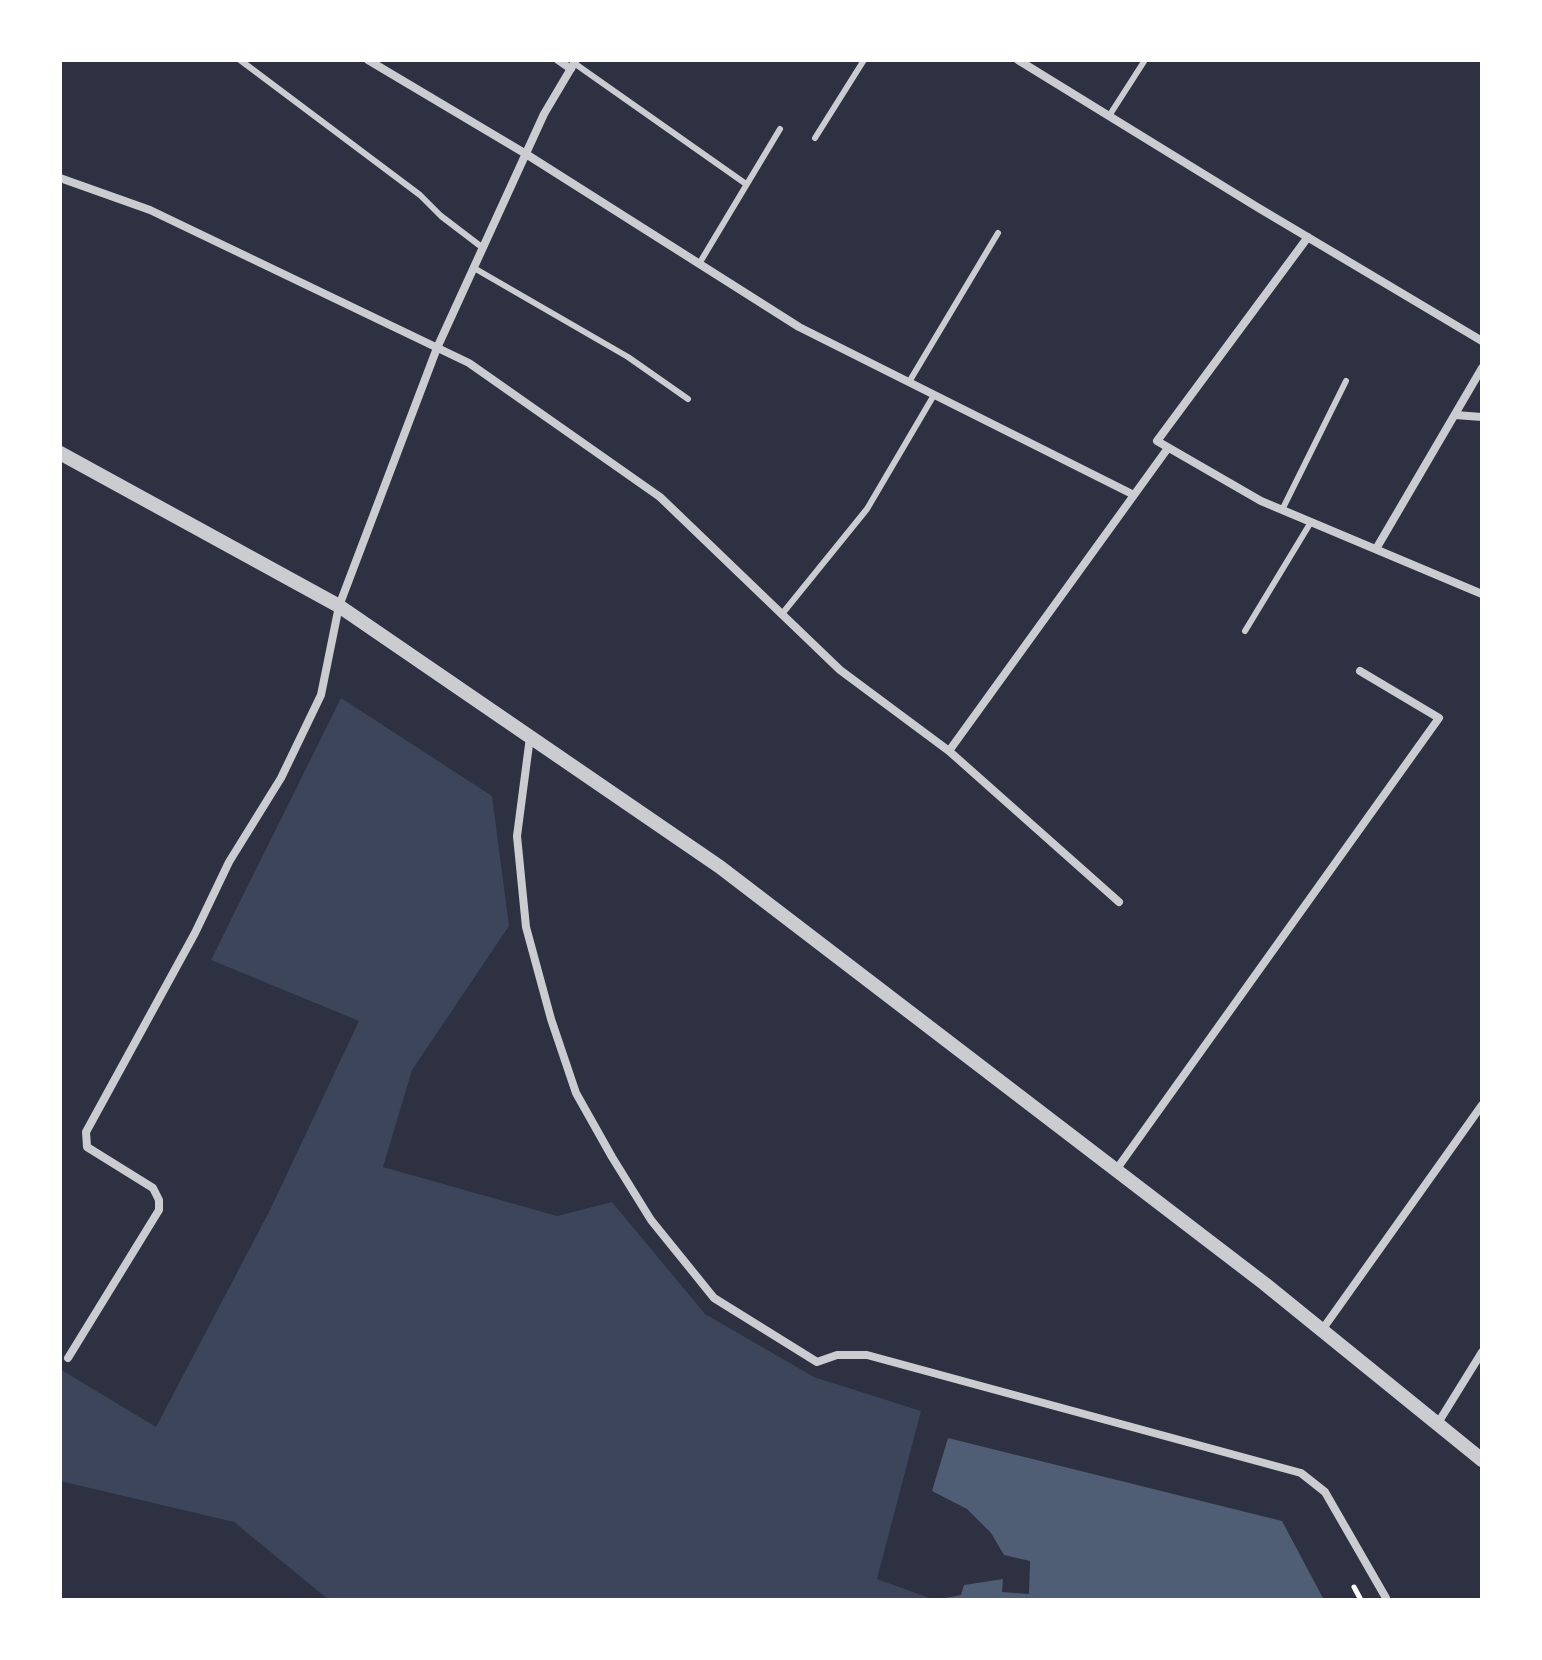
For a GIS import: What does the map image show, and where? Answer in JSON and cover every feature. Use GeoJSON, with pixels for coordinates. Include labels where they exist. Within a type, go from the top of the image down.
{"type":"FeatureCollection","features":[{"type":"Feature","properties":{"kind":"street"},"geometry":{"type":"LineString","coordinates":[[368,60],[526,154],[799,327],[1134,495]]}},
{"type":"Feature","properties":{"kind":"street"},"geometry":{"type":"LineString","coordinates":[[68,1358],[159,1210],[159,1200],[153,1188],[87,1147],[86,1132],[188,946],[229,862],[281,778],[321,695],[339,606],[437,348],[544,114],[574,64],[558,60]]}},
{"type":"Feature","properties":{"kind":"street"},"geometry":{"type":"LineString","coordinates":[[1018,60],[1482,341]]}},
{"type":"Feature","properties":{"kind":"street"},"geometry":{"type":"LineString","coordinates":[[60,178],[150,210],[469,363],[660,497],[840,670],[949,751],[1119,902]]}},
{"type":"Feature","properties":{"kind":"street"},"geometry":{"type":"LineString","coordinates":[[1308,237],[1157,441],[1261,501],[1482,594]]}},
{"type":"Feature","properties":{"kind":"street"},"geometry":{"type":"LineString","coordinates":[[1376,549],[1482,368]]}},
{"type":"Feature","properties":{"kind":"street"},"geometry":{"type":"LineString","coordinates":[[1455,415],[1482,417]]}},
{"type":"Feature","properties":{"kind":"street"},"geometry":{"type":"LineString","coordinates":[[949,751],[1168,448]]}},
{"type":"Feature","properties":{"kind":"street"},"geometry":{"type":"LineString","coordinates":[[60,453],[339,606],[720,867],[1322,1330],[1482,1460]]}},
{"type":"Feature","properties":{"kind":"street"},"geometry":{"type":"LineString","coordinates":[[1116,1170],[1439,718],[1360,671]]}},
{"type":"Feature","properties":{"kind":"street"},"geometry":{"type":"LineString","coordinates":[[530,737],[517,836],[526,927],[556,1034],[576,1093],[612,1157],[651,1220],[714,1298],[817,1362],[837,1355],[867,1355],[1301,1473],[1325,1492],[1386,1598]]}},
{"type":"Feature","properties":{"kind":"street"},"geometry":{"type":"LineString","coordinates":[[1322,1330],[1482,1105]]}},
{"type":"Feature","properties":{"kind":"street"},"geometry":{"type":"LineString","coordinates":[[1438,1423],[1482,1352]]}},
{"type":"Feature","properties":{"kind":"lane"},"geometry":{"type":"LineString","coordinates":[[240,60],[420,195],[441,216],[483,248]]}},
{"type":"Feature","properties":{"kind":"lane"},"geometry":{"type":"LineString","coordinates":[[815,138],[864,60]]}},
{"type":"Feature","properties":{"kind":"lane"},"geometry":{"type":"LineString","coordinates":[[1109,116],[1145,60]]}},
{"type":"Feature","properties":{"kind":"lane"},"geometry":{"type":"LineString","coordinates":[[574,64],[746,184]]}},
{"type":"Feature","properties":{"kind":"lane"},"geometry":{"type":"LineString","coordinates":[[699,264],[780,129]]}},
{"type":"Feature","properties":{"kind":"lane"},"geometry":{"type":"LineString","coordinates":[[909,382],[998,233]]}},
{"type":"Feature","properties":{"kind":"lane"},"geometry":{"type":"LineString","coordinates":[[474,268],[628,357],[688,399]]}},
{"type":"Feature","properties":{"kind":"lane"},"geometry":{"type":"LineString","coordinates":[[1282,510],[1346,381]]}},
{"type":"Feature","properties":{"kind":"lane"},"geometry":{"type":"LineString","coordinates":[[782,614],[867,509],[934,395]]}},
{"type":"Feature","properties":{"kind":"lane"},"geometry":{"type":"LineString","coordinates":[[1245,631],[1311,522]]}},
{"type":"Feature","properties":{"kind":"path"},"geometry":{"type":"LineString","coordinates":[[1347,1574],[1361,1600]]}},
{"type":"Feature","properties":{"kind":"shaded area"},"geometry":{"type":"Polygon","coordinates":[[[341,698],[492,796],[509,926],[412,1070],[383,1167],[557,1216],[612,1202],[705,1314],[814,1377],[921,1411],[877,1579],[935,1600],[329,1600],[234,1522],[60,1481],[60,1369],[156,1427],[270,1210],[359,1021],[211,960],[341,698]]]}},
{"type":"Feature","properties":{"kind":"shaded area"},"geometry":{"type":"Polygon","coordinates":[[[948,1438],[1282,1521],[1324,1600],[935,1600],[961,1595],[964,1585],[1003,1579],[1002,1592],[1029,1594],[1030,1561],[1004,1555],[991,1533],[967,1509],[932,1491],[948,1438]]]}}]}
